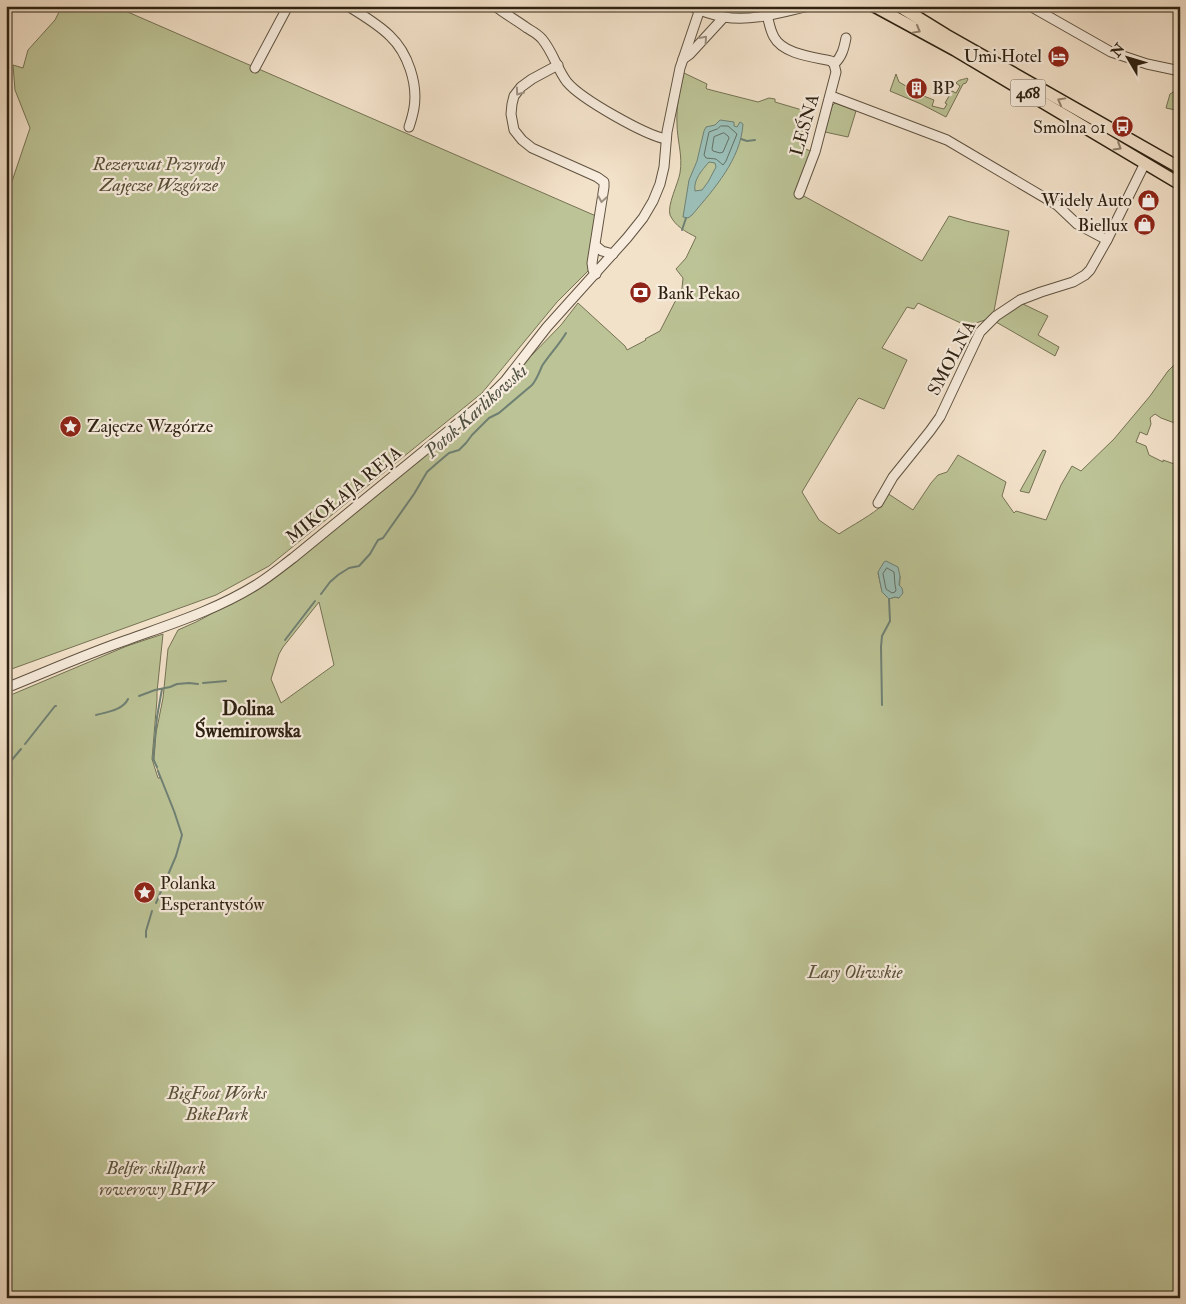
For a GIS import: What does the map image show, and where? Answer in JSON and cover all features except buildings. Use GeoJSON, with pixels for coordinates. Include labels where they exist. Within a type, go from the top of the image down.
{"type":"FeatureCollection","features":[{"type":"Feature","properties":{"kind":"main road","name":"468"},"geometry":{"type":"LineString","coordinates":[[874,6],[955,50],[1180,184]]}},
{"type":"Feature","properties":{"kind":"main road","name":"468"},"geometry":{"type":"LineString","coordinates":[[899,6],[946,35],[1180,168]]}},
{"type":"Feature","properties":{"kind":"street"},"geometry":{"type":"LineString","coordinates":[[255,68],[288,6]]}},
{"type":"Feature","properties":{"kind":"street"},"geometry":{"type":"LineString","coordinates":[[348,6],[384,30],[402,52],[409,66],[415,93],[410,127]]}},
{"type":"Feature","properties":{"kind":"street"},"geometry":{"type":"LineString","coordinates":[[495,6],[539,35],[566,81],[575,90],[636,127],[666,140]]}},
{"type":"Feature","properties":{"kind":"street"},"geometry":{"type":"LineString","coordinates":[[690,6],[724,17],[739,18],[767,15],[809,6]]}},
{"type":"Feature","properties":{"kind":"street"},"geometry":{"type":"LineString","coordinates":[[1030,6],[1111,52],[1138,61],[1180,71]]}},
{"type":"Feature","properties":{"kind":"street","name":"MIKOŁAJA REJA"},"geometry":{"type":"LineString","coordinates":[[6,688],[102,649],[190,617],[255,585],[275,572],[485,401],[505,381],[547,327],[596,274],[643,218],[656,192],[664,167],[671,109],[683,59],[700,8]]}},
{"type":"Feature","properties":{"kind":"street"},"geometry":{"type":"LineString","coordinates":[[767,15],[773,34],[780,44],[787,49],[831,61],[834,64]]}},
{"type":"Feature","properties":{"kind":"street"},"geometry":{"type":"LineString","coordinates":[[683,59],[690,54],[724,17]]}},
{"type":"Feature","properties":{"kind":"street","name":"LEŚNA"},"geometry":{"type":"LineString","coordinates":[[799,194],[813,159],[830,96],[836,72],[834,64],[842,54],[846,38]]}},
{"type":"Feature","properties":{"kind":"street"},"geometry":{"type":"LineString","coordinates":[[558,65],[521,87],[514,96],[511,114],[514,130],[532,148],[597,177],[604,182],[592,263],[596,274]]}},
{"type":"Feature","properties":{"kind":"street"},"geometry":{"type":"LineString","coordinates":[[830,96],[947,140],[1057,205],[1077,224],[1107,240]]}},
{"type":"Feature","properties":{"kind":"street","name":"SMOLNA"},"geometry":{"type":"LineString","coordinates":[[878,503],[892,477],[940,417],[977,338],[986,325],[1002,311],[1020,300],[1085,276],[1107,240],[1144,163]]}},
{"type":"Feature","properties":{"kind":"street"},"geometry":{"type":"LineString","coordinates":[[596,246],[602,251],[613,254]]}},
{"type":"Feature","properties":{"kind":"green space","name":"Rezerwat Przyrody Zajęcze Wzgórze"},"geometry":{"type":"Polygon","coordinates":[[[62,6],[114,6],[596,216],[589,270],[557,302],[482,393],[269,566],[216,595],[6,671],[6,199],[30,128],[15,90],[13,65],[23,68],[28,50],[55,20],[62,6]]]}},
{"type":"Feature","properties":{"kind":"green space"},"geometry":{"type":"Polygon","coordinates":[[[707,6],[789,6],[735,14],[724,13],[707,6]]]}},
{"type":"Feature","properties":{"kind":"green space","name":"Lasy Oliwskie"},"geometry":{"type":"Polygon","coordinates":[[[684,73],[707,84],[707,89],[758,102],[769,98],[775,99],[775,102],[802,110],[798,127],[807,130],[803,148],[813,152],[802,195],[922,261],[949,216],[1009,231],[994,311],[985,320],[967,326],[918,303],[914,309],[907,307],[882,348],[907,360],[884,409],[859,398],[857,400],[802,492],[819,520],[839,534],[880,508],[884,503],[887,493],[913,510],[931,483],[938,475],[947,472],[958,455],[1006,482],[1002,496],[1014,513],[1016,511],[1046,520],[1061,485],[1072,466],[1081,471],[1114,439],[1168,371],[1180,359],[1180,425],[1155,414],[1150,418],[1151,424],[1147,435],[1140,432],[1136,442],[1146,446],[1149,455],[1163,462],[1163,460],[1177,465],[1180,462],[1180,1298],[6,1298],[6,697],[127,646],[163,634],[152,759],[158,778],[160,778],[154,759],[156,733],[163,698],[168,649],[178,630],[260,588],[479,412],[505,387],[529,358],[561,325],[578,303],[625,346],[627,350],[660,331],[682,288],[683,278],[676,269],[686,258],[696,237],[678,225],[672,219],[669,211],[681,166],[677,117],[684,73]],[[878,573],[882,591],[889,599],[899,598],[900,576],[878,573]],[[319,602],[279,654],[271,679],[281,703],[334,665],[319,602]]]}},
{"type":"Feature","properties":{"kind":"green space"},"geometry":{"type":"Polygon","coordinates":[[[896,74],[899,82],[911,89],[910,91],[919,96],[934,100],[932,106],[944,109],[947,104],[945,103],[952,91],[956,93],[960,86],[956,83],[960,80],[968,79],[963,84],[946,117],[890,91],[896,74]]]}},
{"type":"Feature","properties":{"kind":"green space"},"geometry":{"type":"Polygon","coordinates":[[[1178,76],[1180,76],[1180,111],[1166,108],[1170,94],[1175,91],[1178,76]]]}},
{"type":"Feature","properties":{"kind":"green space"},"geometry":{"type":"Polygon","coordinates":[[[835,103],[856,111],[848,137],[825,132],[832,106],[835,103]]]}},
{"type":"Feature","properties":{"kind":"green space"},"geometry":{"type":"Polygon","coordinates":[[[1023,304],[1048,316],[1038,335],[1059,347],[1055,356],[996,322],[1023,304]]]}},
{"type":"Feature","properties":{"kind":"green space"},"geometry":{"type":"Polygon","coordinates":[[[1043,450],[1046,451],[1029,493],[1020,491],[1043,450]]]}},
{"type":"Feature","properties":{"kind":"water"},"geometry":{"type":"Polygon","coordinates":[[[720,120],[734,122],[734,126],[737,127],[740,122],[743,124],[737,149],[725,173],[709,195],[692,215],[688,218],[683,217],[689,180],[697,161],[704,131],[706,127],[715,125],[720,120]],[[709,162],[701,172],[695,183],[695,191],[702,190],[708,182],[716,167],[715,163],[709,162]]]}},
{"type":"Feature","properties":{"kind":"water"},"geometry":{"type":"Polygon","coordinates":[[[886,561],[898,567],[899,585],[903,593],[899,598],[889,599],[882,592],[878,572],[886,561]]]}},
{"type":"Feature","properties":{"kind":"waterway"},"geometry":{"type":"LineString","coordinates":[[741,139],[747,141],[755,140]]}},
{"type":"Feature","properties":{"kind":"waterway","name":"Potok Karlikowski"},"geometry":{"type":"LineString","coordinates":[[682,230],[686,218]]}},
{"type":"Feature","properties":{"kind":"waterway","name":"Potok Karlikowski"},"geometry":{"type":"LineString","coordinates":[[321,594],[338,575],[349,568],[359,566],[370,554],[378,540],[383,538],[414,494],[427,472],[449,453],[459,450],[489,418],[499,413],[532,385],[542,366],[566,333]]}},
{"type":"Feature","properties":{"kind":"waterway"},"geometry":{"type":"LineString","coordinates":[[882,705],[881,647],[882,636],[890,621],[889,599]]}},
{"type":"Feature","properties":{"kind":"waterway","name":"Potok Karlikowski"},"geometry":{"type":"LineString","coordinates":[[285,640],[315,601]]}},
{"type":"Feature","properties":{"kind":"waterway","name":"Potok Karlikowski"},"geometry":{"type":"LineString","coordinates":[[203,683],[226,681]]}},
{"type":"Feature","properties":{"kind":"waterway","name":"Potok Karlikowski"},"geometry":{"type":"LineString","coordinates":[[139,696],[177,684],[198,684]]}},
{"type":"Feature","properties":{"kind":"waterway"},"geometry":{"type":"LineString","coordinates":[[157,767],[153,759],[162,689]]}},
{"type":"Feature","properties":{"kind":"waterway","name":"Potok Karlikowski"},"geometry":{"type":"LineString","coordinates":[[96,715],[119,708],[128,699]]}},
{"type":"Feature","properties":{"kind":"waterway","name":"Potok Karlikowski"},"geometry":{"type":"LineString","coordinates":[[25,744],[56,706]]}},
{"type":"Feature","properties":{"kind":"waterway","name":"Potok Karlikowski"},"geometry":{"type":"LineString","coordinates":[[6,767],[21,749]]}},
{"type":"Feature","properties":{"kind":"waterway"},"geometry":{"type":"LineString","coordinates":[[156,903],[176,856],[182,835],[158,771]]}},
{"type":"Feature","properties":{"kind":"waterway"},"geometry":{"type":"LineString","coordinates":[[146,937],[152,911]]}},
{"type":"Feature","properties":{"kind":"place","name":"Umi Hotel"},"geometry":{"type":"Point","coordinates":[1058,56]}},
{"type":"Feature","properties":{"kind":"place","name":"BP"},"geometry":{"type":"Point","coordinates":[916,88]}},
{"type":"Feature","properties":{"kind":"place","name":"Smolna 01"},"geometry":{"type":"Point","coordinates":[1122,127]}},
{"type":"Feature","properties":{"kind":"place","name":"Widely Auto"},"geometry":{"type":"Point","coordinates":[1148,200]}},
{"type":"Feature","properties":{"kind":"place","name":"Biellux"},"geometry":{"type":"Point","coordinates":[1144,225]}},
{"type":"Feature","properties":{"kind":"place","name":"Bank Pekao"},"geometry":{"type":"Point","coordinates":[641,293]}},
{"type":"Feature","properties":{"kind":"place","name":"Zajęcze Wzgórze"},"geometry":{"type":"Point","coordinates":[71,426]}},
{"type":"Feature","properties":{"kind":"place","name":"Polanka Esperantystów"},"geometry":{"type":"Point","coordinates":[144,893]}},
{"type":"Feature","properties":{"kind":"district","name":"Dolina Świemirowska"},"geometry":{"type":"Point","coordinates":[248,720]}},
{"type":"Feature","properties":{"kind":"park label","name":"BigFoot Works BikePark"},"geometry":{"type":"Point","coordinates":[217,1103]}},
{"type":"Feature","properties":{"kind":"park label","name":"Belfer skillpark rowerowy BFW"},"geometry":{"type":"Point","coordinates":[156,1178]}}]}
